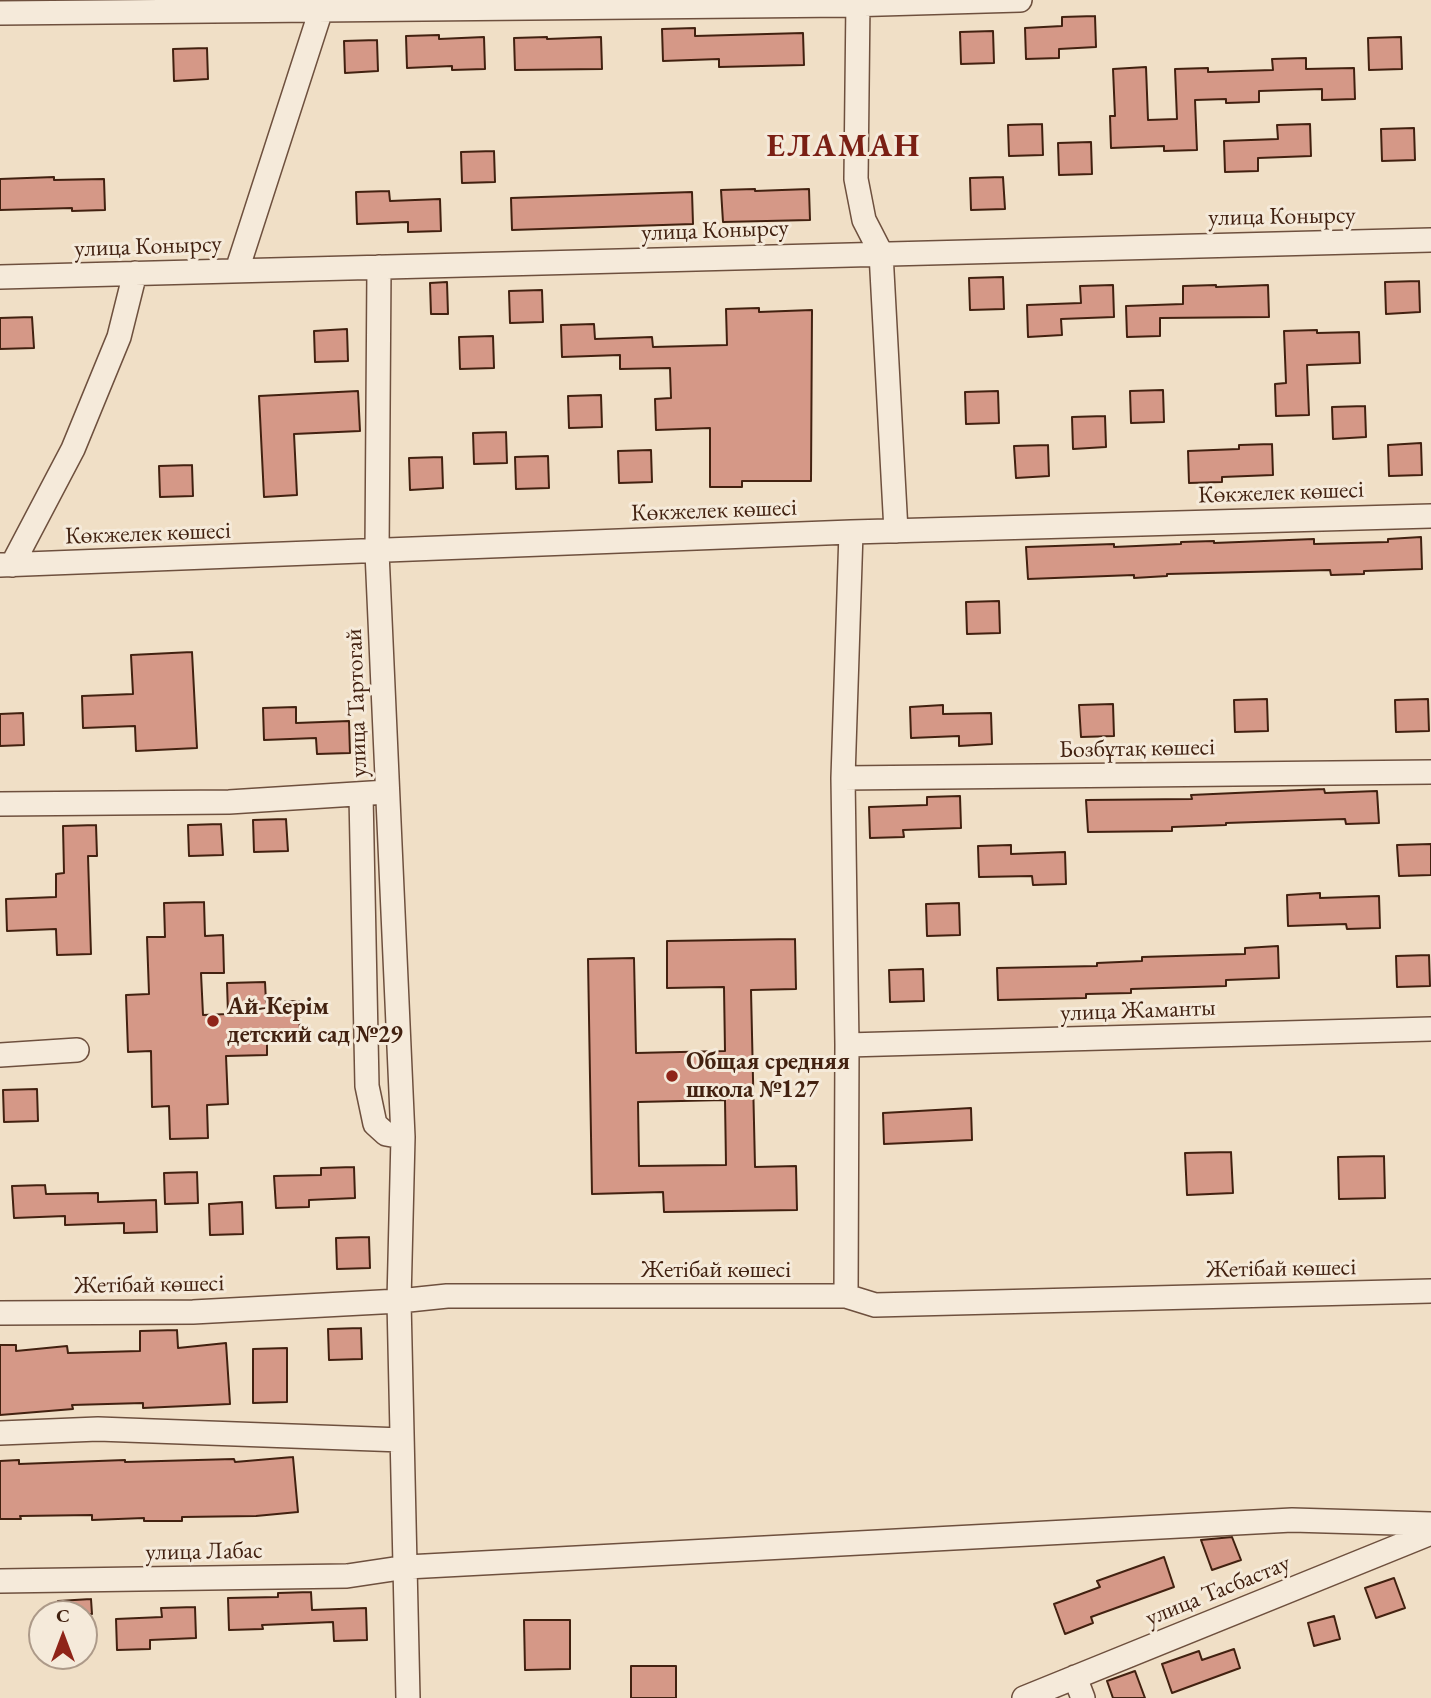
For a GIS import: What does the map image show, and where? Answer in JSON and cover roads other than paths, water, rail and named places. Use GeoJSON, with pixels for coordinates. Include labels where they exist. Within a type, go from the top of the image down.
{"type":"FeatureCollection","features":[{"type":"Feature","properties":{"kind":"street"},"geometry":{"type":"LineString","coordinates":[[0,13],[1020,0]]}},
{"type":"Feature","properties":{"kind":"street"},"geometry":{"type":"LineString","coordinates":[[858,2],[856,179],[864,220],[881,253],[896,531]]}},
{"type":"Feature","properties":{"kind":"street"},"geometry":{"type":"LineString","coordinates":[[237,270],[321,10]]}},
{"type":"Feature","properties":{"kind":"street","name":"улица Конырсу"},"geometry":{"type":"LineString","coordinates":[[0,277],[1431,240]]}},
{"type":"Feature","properties":{"kind":"street","name":"улица Тартогай"},"geometry":{"type":"LineString","coordinates":[[379,267],[377,551],[403,1137],[399,1301],[408,1698]]}},
{"type":"Feature","properties":{"kind":"street"},"geometry":{"type":"LineString","coordinates":[[6,565],[73,449],[119,337],[135,273]]}},
{"type":"Feature","properties":{"kind":"street","name":"Көкжелек көшесі"},"geometry":{"type":"LineString","coordinates":[[6,565],[851,532],[1431,516]]}},
{"type":"Feature","properties":{"kind":"street"},"geometry":{"type":"LineString","coordinates":[[846,1296],[847,1045],[843,778],[851,532]]}},
{"type":"Feature","properties":{"kind":"street","name":"Бозбұтақ көшесі"},"geometry":{"type":"LineString","coordinates":[[843,778],[1431,772]]}},
{"type":"Feature","properties":{"kind":"street"},"geometry":{"type":"LineString","coordinates":[[0,804],[229,802],[387,792]]}},
{"type":"Feature","properties":{"kind":"street"},"geometry":{"type":"LineString","coordinates":[[361,794],[367,1086],[375,1125],[386,1134],[403,1137]]}},
{"type":"Feature","properties":{"kind":"street","name":"улица Жаманты"},"geometry":{"type":"LineString","coordinates":[[847,1045],[1431,1029]]}},
{"type":"Feature","properties":{"kind":"street"},"geometry":{"type":"LineString","coordinates":[[0,1055],[77,1050]]}},
{"type":"Feature","properties":{"kind":"street","name":"Жетібай көшесі"},"geometry":{"type":"LineString","coordinates":[[0,1313],[193,1312],[447,1296],[846,1296],[875,1305],[1431,1291]]}},
{"type":"Feature","properties":{"kind":"street"},"geometry":{"type":"LineString","coordinates":[[0,1433],[99,1429],[402,1440]]}},
{"type":"Feature","properties":{"kind":"street","name":"улица Лабас"},"geometry":{"type":"LineString","coordinates":[[0,1581],[348,1576],[407,1567],[1292,1520],[1431,1524]]}},
{"type":"Feature","properties":{"kind":"street","name":"улица Тасбастау"},"geometry":{"type":"LineString","coordinates":[[1024,1698],[1079,1688],[1431,1533]]}},
{"type":"Feature","properties":{"kind":"place","name":"Ай-Керім детский сад №29"},"geometry":{"type":"Point","coordinates":[213,1021]}},
{"type":"Feature","properties":{"kind":"place","name":"Общая средняя школа №127"},"geometry":{"type":"Point","coordinates":[672,1076]}},
{"type":"Feature","properties":{"kind":"district","name":"ЕЛАМАН"},"geometry":{"type":"Point","coordinates":[844,147]}}]}
